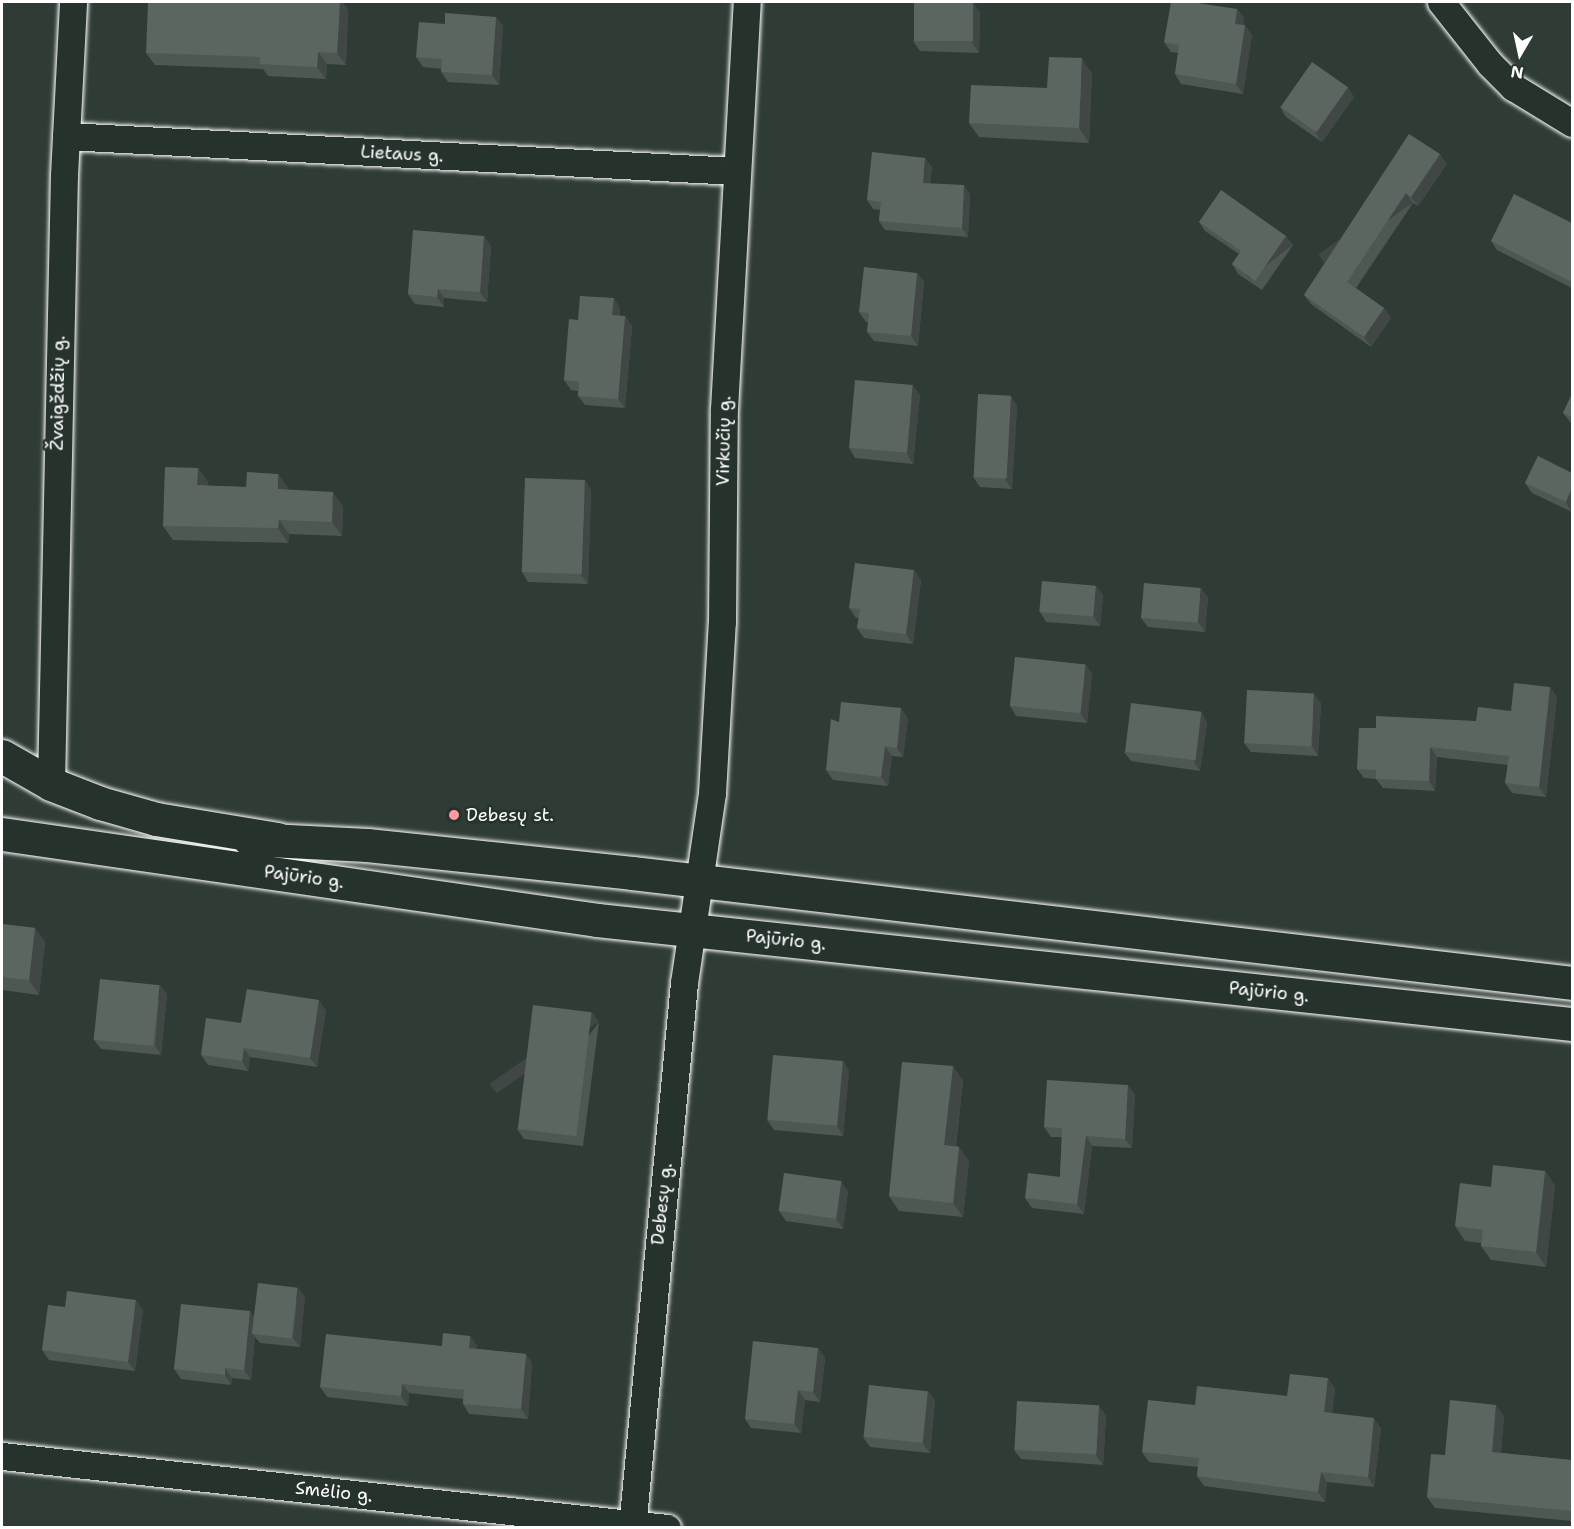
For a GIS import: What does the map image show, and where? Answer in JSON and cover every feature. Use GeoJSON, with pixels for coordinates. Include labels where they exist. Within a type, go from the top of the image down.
{"type":"FeatureCollection","features":[{"type":"Feature","properties":{"kind":"main road"},"geometry":{"type":"LineString","coordinates":[[2,756],[51,784],[156,819],[277,839]]}},
{"type":"Feature","properties":{"kind":"main road","name":"Pajūrio g."},"geometry":{"type":"LineString","coordinates":[[2,834],[277,839],[700,881],[1572,983]]}},
{"type":"Feature","properties":{"kind":"main road","name":"Pajūrio g."},"geometry":{"type":"LineString","coordinates":[[2,834],[692,931],[1572,1024]]}},
{"type":"Feature","properties":{"kind":"street","name":"Žvaigždžių g."},"geometry":{"type":"LineString","coordinates":[[51,784],[66,136],[73,2]]}},
{"type":"Feature","properties":{"kind":"street","name":"Virkučių g."},"geometry":{"type":"LineString","coordinates":[[700,881],[712,793],[722,622],[724,409],[747,2]]}},
{"type":"Feature","properties":{"kind":"street"},"geometry":{"type":"LineString","coordinates":[[1441,2],[1490,64],[1513,87],[1572,123]]}},
{"type":"Feature","properties":{"kind":"street","name":"Lietaus g."},"geometry":{"type":"LineString","coordinates":[[66,136],[738,171]]}},
{"type":"Feature","properties":{"kind":"street","name":"Debesų g."},"geometry":{"type":"LineString","coordinates":[[632,1526],[692,931],[700,881]]}},
{"type":"Feature","properties":{"kind":"street","name":"Smėlio g."},"geometry":{"type":"LineString","coordinates":[[2,1456],[632,1526],[668,1527]]}},
{"type":"Feature","properties":{"kind":"building"},"geometry":{"type":"Polygon","coordinates":[[[148,2],[340,2],[337,53],[318,52],[317,67],[260,64],[260,57],[146,53],[148,2]]]}},
{"type":"Feature","properties":{"kind":"building"},"geometry":{"type":"Polygon","coordinates":[[[914,2],[973,2],[973,41],[914,41],[914,2]]]}},
{"type":"Feature","properties":{"kind":"building"},"geometry":{"type":"Polygon","coordinates":[[[1171,2],[1191,2],[1237,9],[1235,24],[1245,25],[1236,84],[1175,74],[1179,45],[1164,42],[1171,2]]]}},
{"type":"Feature","properties":{"kind":"building"},"geometry":{"type":"Polygon","coordinates":[[[445,13],[496,17],[492,75],[441,72],[442,59],[416,57],[419,22],[445,24],[445,13]]]}},
{"type":"Feature","properties":{"kind":"building"},"geometry":{"type":"Polygon","coordinates":[[[1049,57],[1082,58],[1079,128],[969,123],[971,85],[1047,88],[1049,57]]]}},
{"type":"Feature","properties":{"kind":"building"},"geometry":{"type":"Polygon","coordinates":[[[1312,62],[1348,87],[1316,132],[1280,107],[1312,62]]]}},
{"type":"Feature","properties":{"kind":"building"},"geometry":{"type":"Polygon","coordinates":[[[1409,134],[1440,154],[1411,197],[1406,193],[1347,282],[1384,308],[1364,337],[1304,295],[1409,134]]]}},
{"type":"Feature","properties":{"kind":"building"},"geometry":{"type":"Polygon","coordinates":[[[872,152],[925,158],[923,183],[964,185],[962,228],[879,221],[881,202],[867,200],[872,152]]]}},
{"type":"Feature","properties":{"kind":"building"},"geometry":{"type":"Polygon","coordinates":[[[1221,190],[1286,236],[1255,281],[1232,264],[1241,251],[1199,222],[1221,190]]]}},
{"type":"Feature","properties":{"kind":"building"},"geometry":{"type":"Polygon","coordinates":[[[1514,194],[1572,223],[1572,282],[1491,241],[1514,194]]]}},
{"type":"Feature","properties":{"kind":"building"},"geometry":{"type":"Polygon","coordinates":[[[413,230],[484,236],[480,292],[438,289],[437,297],[408,294],[413,230]]]}},
{"type":"Feature","properties":{"kind":"building"},"geometry":{"type":"Polygon","coordinates":[[[864,267],[917,273],[911,336],[867,332],[869,313],[859,312],[864,267]]]}},
{"type":"Feature","properties":{"kind":"building"},"geometry":{"type":"Polygon","coordinates":[[[580,296],[614,298],[612,315],[625,316],[618,399],[578,396],[579,382],[564,380],[569,319],[578,320],[580,296]]]}},
{"type":"Feature","properties":{"kind":"building"},"geometry":{"type":"Polygon","coordinates":[[[855,380],[913,385],[907,453],[849,448],[855,380]]]}},
{"type":"Feature","properties":{"kind":"building"},"geometry":{"type":"Polygon","coordinates":[[[978,394],[1011,396],[1007,479],[974,477],[978,394]]]}},
{"type":"Feature","properties":{"kind":"building"},"geometry":{"type":"Polygon","coordinates":[[[1572,394],[1572,417],[1563,413],[1572,394]]]}},
{"type":"Feature","properties":{"kind":"building"},"geometry":{"type":"Polygon","coordinates":[[[1538,456],[1572,473],[1572,488],[1566,502],[1525,483],[1538,456]]]}},
{"type":"Feature","properties":{"kind":"building"},"geometry":{"type":"Polygon","coordinates":[[[165,467],[198,468],[197,485],[246,487],[247,472],[278,474],[278,489],[333,492],[332,522],[279,520],[278,528],[163,526],[165,467]]]}},
{"type":"Feature","properties":{"kind":"building"},"geometry":{"type":"Polygon","coordinates":[[[525,478],[585,480],[582,574],[522,572],[525,478]]]}},
{"type":"Feature","properties":{"kind":"building"},"geometry":{"type":"Polygon","coordinates":[[[855,563],[914,570],[906,634],[857,628],[860,609],[849,608],[855,563]]]}},
{"type":"Feature","properties":{"kind":"building"},"geometry":{"type":"Polygon","coordinates":[[[1042,581],[1096,586],[1093,617],[1039,612],[1042,581]]]}},
{"type":"Feature","properties":{"kind":"building"},"geometry":{"type":"Polygon","coordinates":[[[1144,583],[1201,588],[1198,623],[1141,618],[1144,583]]]}},
{"type":"Feature","properties":{"kind":"building"},"geometry":{"type":"Polygon","coordinates":[[[1015,657],[1086,664],[1080,713],[1010,706],[1015,657]]]}},
{"type":"Feature","properties":{"kind":"building"},"geometry":{"type":"Polygon","coordinates":[[[1514,683],[1550,687],[1539,787],[1505,783],[1509,756],[1430,747],[1429,781],[1376,779],[1376,770],[1357,769],[1359,728],[1376,728],[1376,716],[1476,721],[1478,707],[1511,711],[1514,683]]]}},
{"type":"Feature","properties":{"kind":"building"},"geometry":{"type":"Polygon","coordinates":[[[1247,690],[1314,694],[1311,746],[1244,743],[1247,690]]]}},
{"type":"Feature","properties":{"kind":"building"},"geometry":{"type":"Polygon","coordinates":[[[841,702],[901,708],[897,748],[885,746],[881,777],[826,770],[831,719],[839,722],[841,702]]]}},
{"type":"Feature","properties":{"kind":"building"},"geometry":{"type":"Polygon","coordinates":[[[1131,703],[1201,712],[1195,760],[1125,752],[1131,703]]]}},
{"type":"Feature","properties":{"kind":"building"},"geometry":{"type":"Polygon","coordinates":[[[2,924],[35,928],[29,980],[2,977],[2,924]]]}},
{"type":"Feature","properties":{"kind":"building"},"geometry":{"type":"Polygon","coordinates":[[[100,979],[160,985],[153,1046],[94,1040],[100,979]]]}},
{"type":"Feature","properties":{"kind":"building"},"geometry":{"type":"Polygon","coordinates":[[[247,989],[319,1000],[310,1058],[244,1048],[242,1061],[201,1055],[206,1018],[241,1023],[247,989]]]}},
{"type":"Feature","properties":{"kind":"building"},"geometry":{"type":"Polygon","coordinates":[[[533,1005],[592,1012],[576,1136],[518,1129],[533,1005]]]}},
{"type":"Feature","properties":{"kind":"building"},"geometry":{"type":"Polygon","coordinates":[[[773,1055],[843,1061],[837,1126],[767,1120],[773,1055]]]}},
{"type":"Feature","properties":{"kind":"building"},"geometry":{"type":"Polygon","coordinates":[[[902,1062],[953,1066],[944,1145],[959,1147],[953,1203],[889,1196],[902,1062]]]}},
{"type":"Feature","properties":{"kind":"building"},"geometry":{"type":"Polygon","coordinates":[[[1047,1080],[1128,1085],[1125,1139],[1086,1136],[1077,1204],[1025,1198],[1028,1173],[1060,1177],[1062,1128],[1044,1127],[1047,1080]]]}},
{"type":"Feature","properties":{"kind":"building"},"geometry":{"type":"Polygon","coordinates":[[[1493,1165],[1545,1171],[1536,1252],[1481,1246],[1483,1230],[1455,1226],[1460,1183],[1491,1187],[1493,1165]]]}},
{"type":"Feature","properties":{"kind":"building"},"geometry":{"type":"Polygon","coordinates":[[[784,1173],[841,1181],[836,1219],[779,1211],[784,1173]]]}},
{"type":"Feature","properties":{"kind":"building"},"geometry":{"type":"Polygon","coordinates":[[[258,1283],[298,1288],[291,1338],[252,1334],[258,1283]]]}},
{"type":"Feature","properties":{"kind":"building"},"geometry":{"type":"Polygon","coordinates":[[[67,1291],[136,1300],[128,1362],[42,1350],[48,1305],[65,1307],[67,1291]]]}},
{"type":"Feature","properties":{"kind":"building"},"geometry":{"type":"Polygon","coordinates":[[[181,1304],[250,1311],[244,1370],[225,1368],[225,1375],[174,1369],[181,1304]]]}},
{"type":"Feature","properties":{"kind":"building"},"geometry":{"type":"Polygon","coordinates":[[[443,1333],[470,1336],[469,1348],[526,1354],[521,1409],[463,1404],[464,1390],[402,1384],[401,1396],[320,1387],[326,1334],[442,1346],[443,1333]]]}},
{"type":"Feature","properties":{"kind":"building"},"geometry":{"type":"Polygon","coordinates":[[[753,1341],[818,1348],[813,1392],[798,1390],[794,1424],[745,1419],[753,1341]]]}},
{"type":"Feature","properties":{"kind":"building"},"geometry":{"type":"Polygon","coordinates":[[[1290,1374],[1328,1378],[1324,1412],[1374,1418],[1368,1477],[1321,1472],[1318,1492],[1197,1476],[1199,1458],[1142,1452],[1148,1400],[1195,1405],[1197,1386],[1287,1396],[1290,1374]]]}},
{"type":"Feature","properties":{"kind":"building"},"geometry":{"type":"Polygon","coordinates":[[[869,1385],[928,1391],[922,1443],[864,1437],[869,1385]]]}},
{"type":"Feature","properties":{"kind":"building"},"geometry":{"type":"Polygon","coordinates":[[[1450,1400],[1496,1405],[1492,1452],[1571,1460],[1572,1441],[1572,1511],[1427,1497],[1431,1454],[1445,1455],[1450,1400]]]}},
{"type":"Feature","properties":{"kind":"building"},"geometry":{"type":"Polygon","coordinates":[[[1017,1401],[1099,1405],[1096,1454],[1014,1450],[1017,1401]]]}},
{"type":"Feature","properties":{"kind":"place","name":"Debesų st."},"geometry":{"type":"Point","coordinates":[454,815]}}]}
